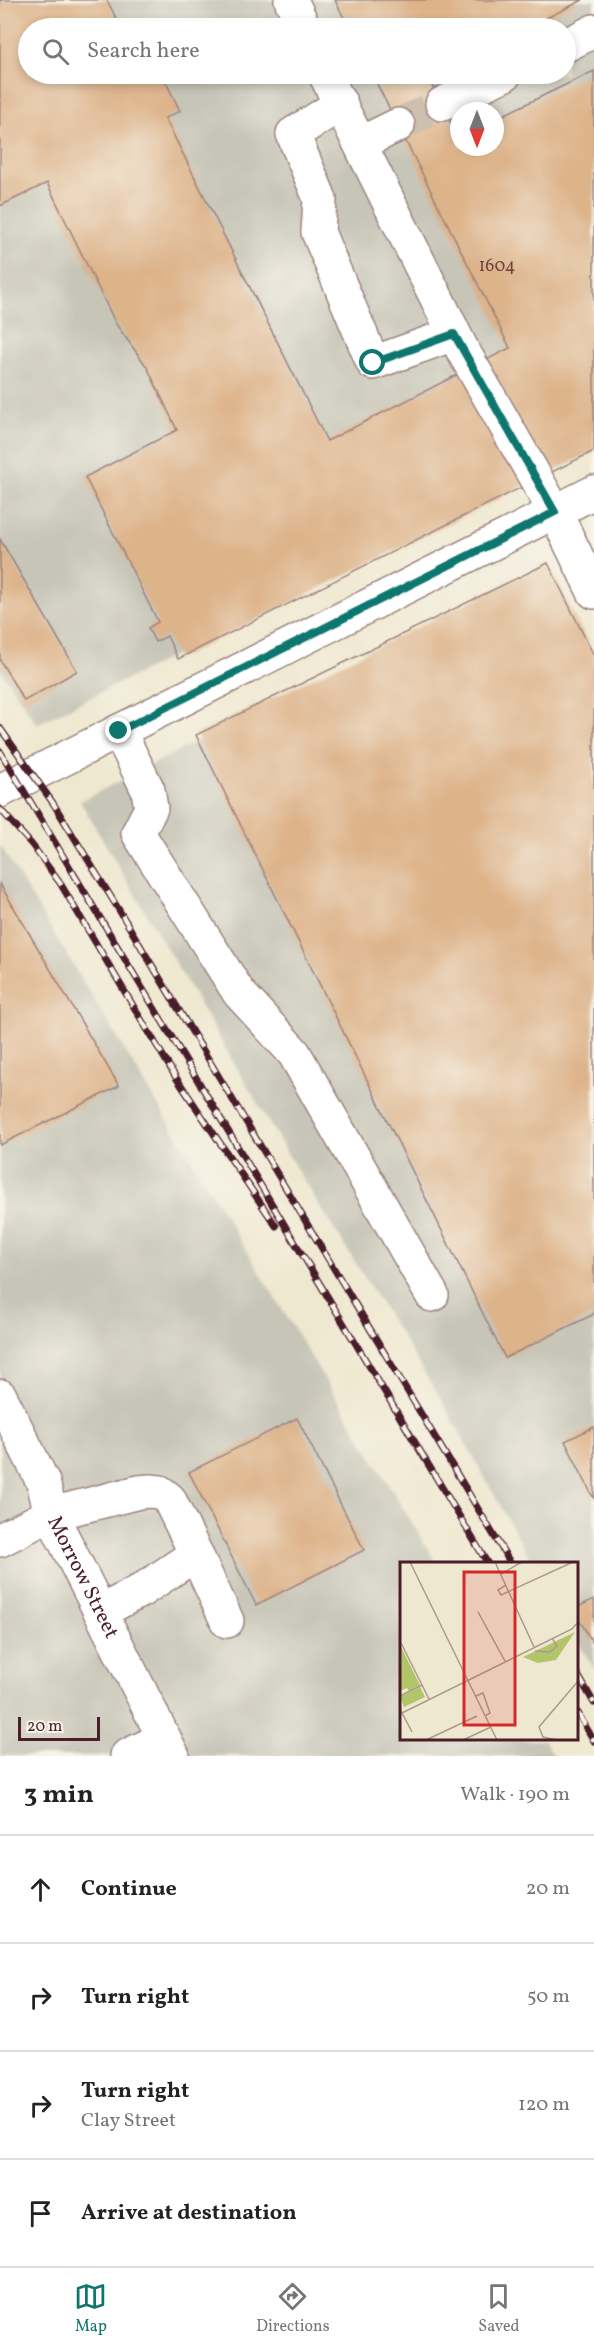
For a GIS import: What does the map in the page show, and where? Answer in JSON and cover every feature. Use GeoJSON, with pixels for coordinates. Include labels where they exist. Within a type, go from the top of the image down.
{"type":"FeatureCollection","features":[{"type":"Feature","properties":{"kind":"street"},"geometry":{"type":"LineString","coordinates":[[291,0],[299,18]]}},
{"type":"Feature","properties":{"kind":"street"},"geometry":{"type":"LineString","coordinates":[[576,40],[594,31]]}},
{"type":"Feature","properties":{"kind":"street"},"geometry":{"type":"LineString","coordinates":[[330,84],[454,334],[555,512],[594,592]]}},
{"type":"Feature","properties":{"kind":"street"},"geometry":{"type":"LineString","coordinates":[[442,104],[485,84]]}},
{"type":"Feature","properties":{"kind":"street"},"geometry":{"type":"LineString","coordinates":[[341,104],[293,134],[320,199],[318,232],[373,363],[454,334]]}},
{"type":"Feature","properties":{"kind":"street"},"geometry":{"type":"LineString","coordinates":[[361,143],[398,125]]}},
{"type":"Feature","properties":{"kind":"street"},"geometry":{"type":"LineString","coordinates":[[0,791],[594,492]]}},
{"type":"Feature","properties":{"kind":"street"},"geometry":{"type":"LineString","coordinates":[[119,731],[148,790],[151,808],[138,833],[239,993],[294,1053],[432,1295]]}},
{"type":"Feature","properties":{"kind":"street","name":"Morrow Street"},"geometry":{"type":"LineString","coordinates":[[0,1396],[43,1482],[51,1514],[102,1611],[168,1747]]}},
{"type":"Feature","properties":{"kind":"street"},"geometry":{"type":"LineString","coordinates":[[0,1540],[51,1514],[139,1492],[160,1492],[169,1499],[226,1621]]}},
{"type":"Feature","properties":{"kind":"street"},"geometry":{"type":"LineString","coordinates":[[102,1611],[142,1590],[196,1554]]}},
{"type":"Feature","properties":{"kind":"street"},"geometry":{"type":"LineString","coordinates":[[127,1756],[168,1747]]}},
{"type":"Feature","properties":{"kind":"shaded area"},"geometry":{"type":"Polygon","coordinates":[[[0,0],[594,0],[594,446],[37,724],[0,669],[0,0]]]}},
{"type":"Feature","properties":{"kind":"shaded area"},"geometry":{"type":"Polygon","coordinates":[[[548,563],[594,656],[594,1669],[579,1644],[579,1562],[532,1562],[439,1396],[294,1165],[80,801],[548,563]]]}},
{"type":"Feature","properties":{"kind":"shaded area"},"geometry":{"type":"Polygon","coordinates":[[[0,845],[436,1562],[400,1562],[400,1741],[545,1741],[554,1756],[0,1756],[0,845]]]}},
{"type":"Feature","properties":{"kind":"building"},"geometry":{"type":"Polygon","coordinates":[[[0,0],[107,0],[116,18],[18,18],[18,84],[167,84],[180,111],[165,118],[327,441],[510,348],[377,84],[431,84],[450,121],[450,156],[504,156],[504,115],[567,84],[576,84],[576,80],[594,71],[594,451],[178,659],[167,636],[155,642],[148,628],[158,622],[85,477],[177,430],[147,367],[116,324],[47,183],[0,206],[0,0]]]}},
{"type":"Feature","properties":{"kind":"building"},"geometry":{"type":"Polygon","coordinates":[[[335,0],[583,0],[546,18],[344,18],[335,0]]]}},
{"type":"Feature","properties":{"kind":"building"},"geometry":{"type":"Polygon","coordinates":[[[0,539],[77,671],[24,701],[0,660],[0,539]]]}},
{"type":"Feature","properties":{"kind":"building"},"geometry":{"type":"Polygon","coordinates":[[[548,563],[594,656],[594,1314],[505,1358],[196,735],[548,563]]]}},
{"type":"Feature","properties":{"kind":"building"},"geometry":{"type":"Polygon","coordinates":[[[0,884],[119,1086],[0,1145],[0,884]]]}},
{"type":"Feature","properties":{"kind":"building"},"geometry":{"type":"Polygon","coordinates":[[[297,1418],[364,1550],[256,1605],[189,1472],[297,1418]]]}},
{"type":"Feature","properties":{"kind":"building"},"geometry":{"type":"Polygon","coordinates":[[[594,1427],[594,1499],[565,1441],[594,1427]]]}},
{"type":"Feature","properties":{"kind":"building"},"geometry":{"type":"Polygon","coordinates":[[[594,1599],[594,1645],[579,1620],[579,1606],[594,1599]]]}},
{"type":"Feature","properties":{"kind":"tunnel"},"geometry":{"type":"LineString","coordinates":[[398,125],[442,104]]}},
{"type":"Feature","properties":{"kind":"railway"},"geometry":{"type":"LineString","coordinates":[[0,728],[53,803],[119,910],[510,1562]]}},
{"type":"Feature","properties":{"kind":"railway"},"geometry":{"type":"LineString","coordinates":[[0,751],[487,1562]]}},
{"type":"Feature","properties":{"kind":"railway"},"geometry":{"type":"LineString","coordinates":[[0,809],[32,845],[60,883],[175,1076],[276,1226]]}},
{"type":"Feature","properties":{"kind":"railway"},"geometry":{"type":"LineString","coordinates":[[579,1677],[594,1703]]}},
{"type":"Feature","properties":{"kind":"railway"},"geometry":{"type":"LineString","coordinates":[[579,1715],[594,1741]]}},
{"type":"Feature","properties":{"kind":"route"},"geometry":{"type":"LineString","coordinates":[[119,731],[555,512],[454,334],[373,363]]}}]}
